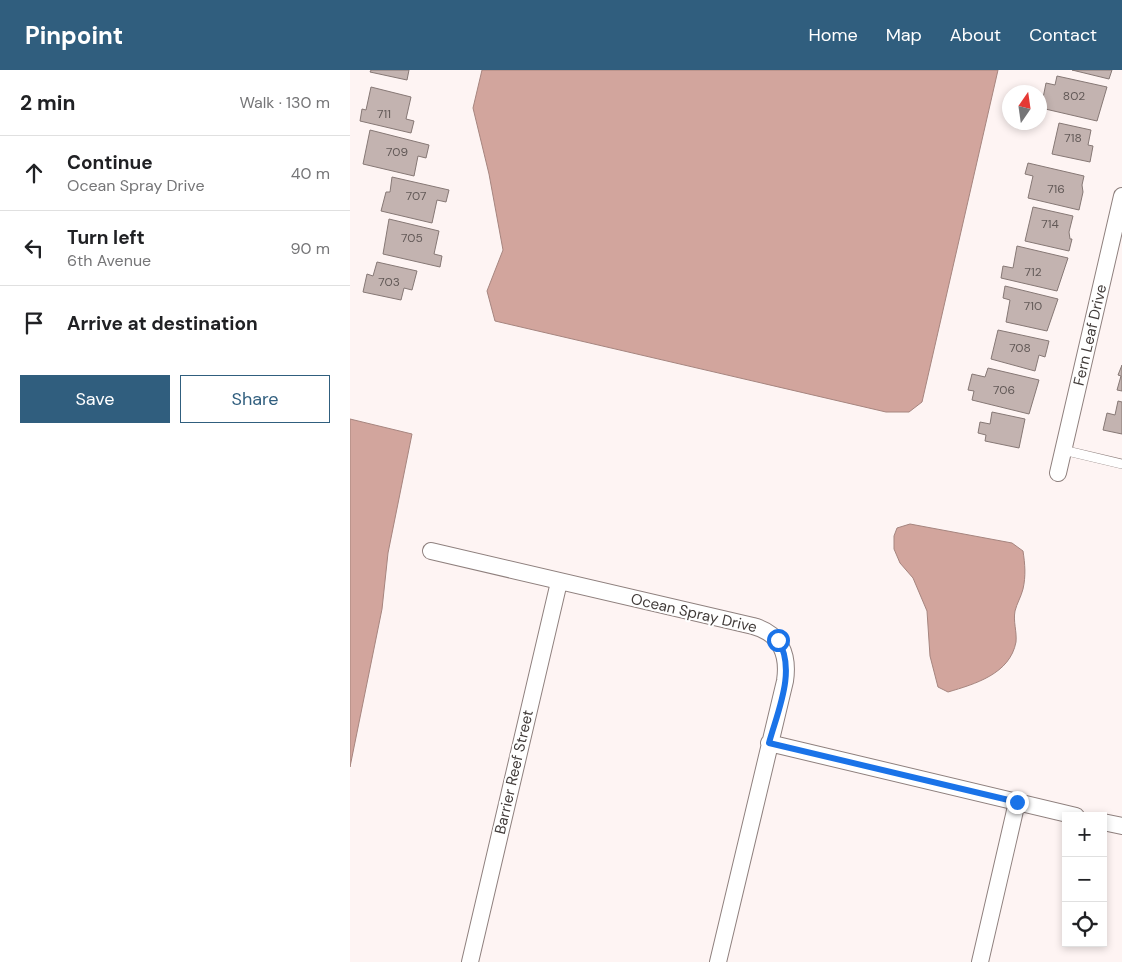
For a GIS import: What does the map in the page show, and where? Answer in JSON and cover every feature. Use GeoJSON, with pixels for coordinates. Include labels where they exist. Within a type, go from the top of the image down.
{"type":"FeatureCollection","features":[{"type":"Feature","properties":{"kind":"street","name":"Fern Leaf Drive"},"geometry":{"type":"LineString","coordinates":[[1058,473],[1122,196]]}},
{"type":"Feature","properties":{"kind":"street","name":"Ocean Spray Drive"},"geometry":{"type":"LineString","coordinates":[[431,551],[753,626],[769,632],[781,646],[786,672],[718,962]]}},
{"type":"Feature","properties":{"kind":"street","name":"Barrier Reef Street"},"geometry":{"type":"LineString","coordinates":[[470,962],[559,582]]}},
{"type":"Feature","properties":{"kind":"street"},"geometry":{"type":"LineString","coordinates":[[769,743],[1062,813]]}},
{"type":"Feature","properties":{"kind":"street"},"geometry":{"type":"LineString","coordinates":[[980,962],[1017,802]]}},
{"type":"Feature","properties":{"kind":"street"},"geometry":{"type":"LineString","coordinates":[[1107,823],[1122,826]]}},
{"type":"Feature","properties":{"kind":"lane"},"geometry":{"type":"LineString","coordinates":[[1063,450],[1122,464]]}},
{"type":"Feature","properties":{"kind":"shaded area"},"geometry":{"type":"Polygon","coordinates":[[[482,70],[998,70],[922,402],[909,412],[886,412],[495,321],[487,291],[503,250],[489,174],[473,108],[482,70]]]}},
{"type":"Feature","properties":{"kind":"shaded area"},"geometry":{"type":"Polygon","coordinates":[[[350,419],[412,434],[388,553],[382,609],[350,767],[350,419]]]}},
{"type":"Feature","properties":{"kind":"shaded area"},"geometry":{"type":"Polygon","coordinates":[[[910,524],[1012,543],[1023,551],[1025,579],[1015,611],[1016,642],[1012,653],[1007,662],[990,676],[948,692],[938,687],[930,656],[927,611],[913,578],[900,563],[894,549],[894,536],[897,528],[910,524]]]}},
{"type":"Feature","properties":{"kind":"building"},"geometry":{"type":"Polygon","coordinates":[[[371,70],[409,70],[407,80],[370,72],[371,70]]]}},
{"type":"Feature","properties":{"kind":"building"},"geometry":{"type":"Polygon","coordinates":[[[1072,70],[1112,70],[1109,79],[1072,70]]]}},
{"type":"Feature","properties":{"kind":"building"},"geometry":{"type":"Polygon","coordinates":[[[1057,76],[1107,87],[1097,121],[1047,109],[1046,83],[1055,85],[1057,76]]]}},
{"type":"Feature","properties":{"kind":"building"},"geometry":{"type":"Polygon","coordinates":[[[371,87],[411,97],[406,119],[414,121],[411,133],[360,121],[362,109],[366,110],[371,87]]]}},
{"type":"Feature","properties":{"kind":"building"},"geometry":{"type":"Polygon","coordinates":[[[1059,123],[1091,130],[1088,145],[1093,146],[1090,162],[1052,154],[1059,123]]]}},
{"type":"Feature","properties":{"kind":"building"},"geometry":{"type":"Polygon","coordinates":[[[370,130],[429,145],[426,158],[418,156],[414,176],[363,164],[370,130]]]}},
{"type":"Feature","properties":{"kind":"building"},"geometry":{"type":"Polygon","coordinates":[[[1028,163],[1084,176],[1079,210],[1028,198],[1033,176],[1025,174],[1028,163]]]}},
{"type":"Feature","properties":{"kind":"building"},"geometry":{"type":"Polygon","coordinates":[[[392,177],[449,190],[446,202],[437,200],[432,223],[381,211],[386,192],[390,192],[392,177]]]}},
{"type":"Feature","properties":{"kind":"building"},"geometry":{"type":"Polygon","coordinates":[[[1033,207],[1073,216],[1069,232],[1070,239],[1072,239],[1069,251],[1025,241],[1033,207]]]}},
{"type":"Feature","properties":{"kind":"building"},"geometry":{"type":"Polygon","coordinates":[[[389,219],[439,231],[434,254],[442,256],[440,267],[383,254],[389,219]]]}},
{"type":"Feature","properties":{"kind":"building"},"geometry":{"type":"Polygon","coordinates":[[[1017,246],[1068,258],[1057,291],[1001,278],[1003,266],[1013,268],[1017,246]]]}},
{"type":"Feature","properties":{"kind":"building"},"geometry":{"type":"Polygon","coordinates":[[[377,262],[417,271],[412,290],[404,288],[401,300],[363,292],[367,274],[373,276],[377,262]]]}},
{"type":"Feature","properties":{"kind":"building"},"geometry":{"type":"Polygon","coordinates":[[[1005,286],[1058,299],[1047,331],[1006,322],[1010,300],[1003,298],[1005,286]]]}},
{"type":"Feature","properties":{"kind":"building"},"geometry":{"type":"Polygon","coordinates":[[[998,330],[1049,341],[1045,357],[1039,355],[1035,371],[991,359],[998,330]]]}},
{"type":"Feature","properties":{"kind":"building"},"geometry":{"type":"Polygon","coordinates":[[[1122,365],[1122,391],[1117,390],[1121,376],[1118,375],[1122,365]]]}},
{"type":"Feature","properties":{"kind":"building"},"geometry":{"type":"Polygon","coordinates":[[[988,368],[1039,380],[1029,414],[972,400],[974,391],[968,390],[972,374],[985,377],[988,368]]]}},
{"type":"Feature","properties":{"kind":"building"},"geometry":{"type":"Polygon","coordinates":[[[1118,401],[1122,402],[1122,434],[1103,430],[1107,413],[1115,415],[1118,401]]]}},
{"type":"Feature","properties":{"kind":"building"},"geometry":{"type":"Polygon","coordinates":[[[992,412],[1025,419],[1019,448],[985,441],[986,435],[978,433],[980,422],[990,424],[992,412]]]}},
{"type":"Feature","properties":{"kind":"route"},"geometry":{"type":"LineString","coordinates":[[778,640],[784,651],[786,672],[769,743],[1017,802]]}}]}
